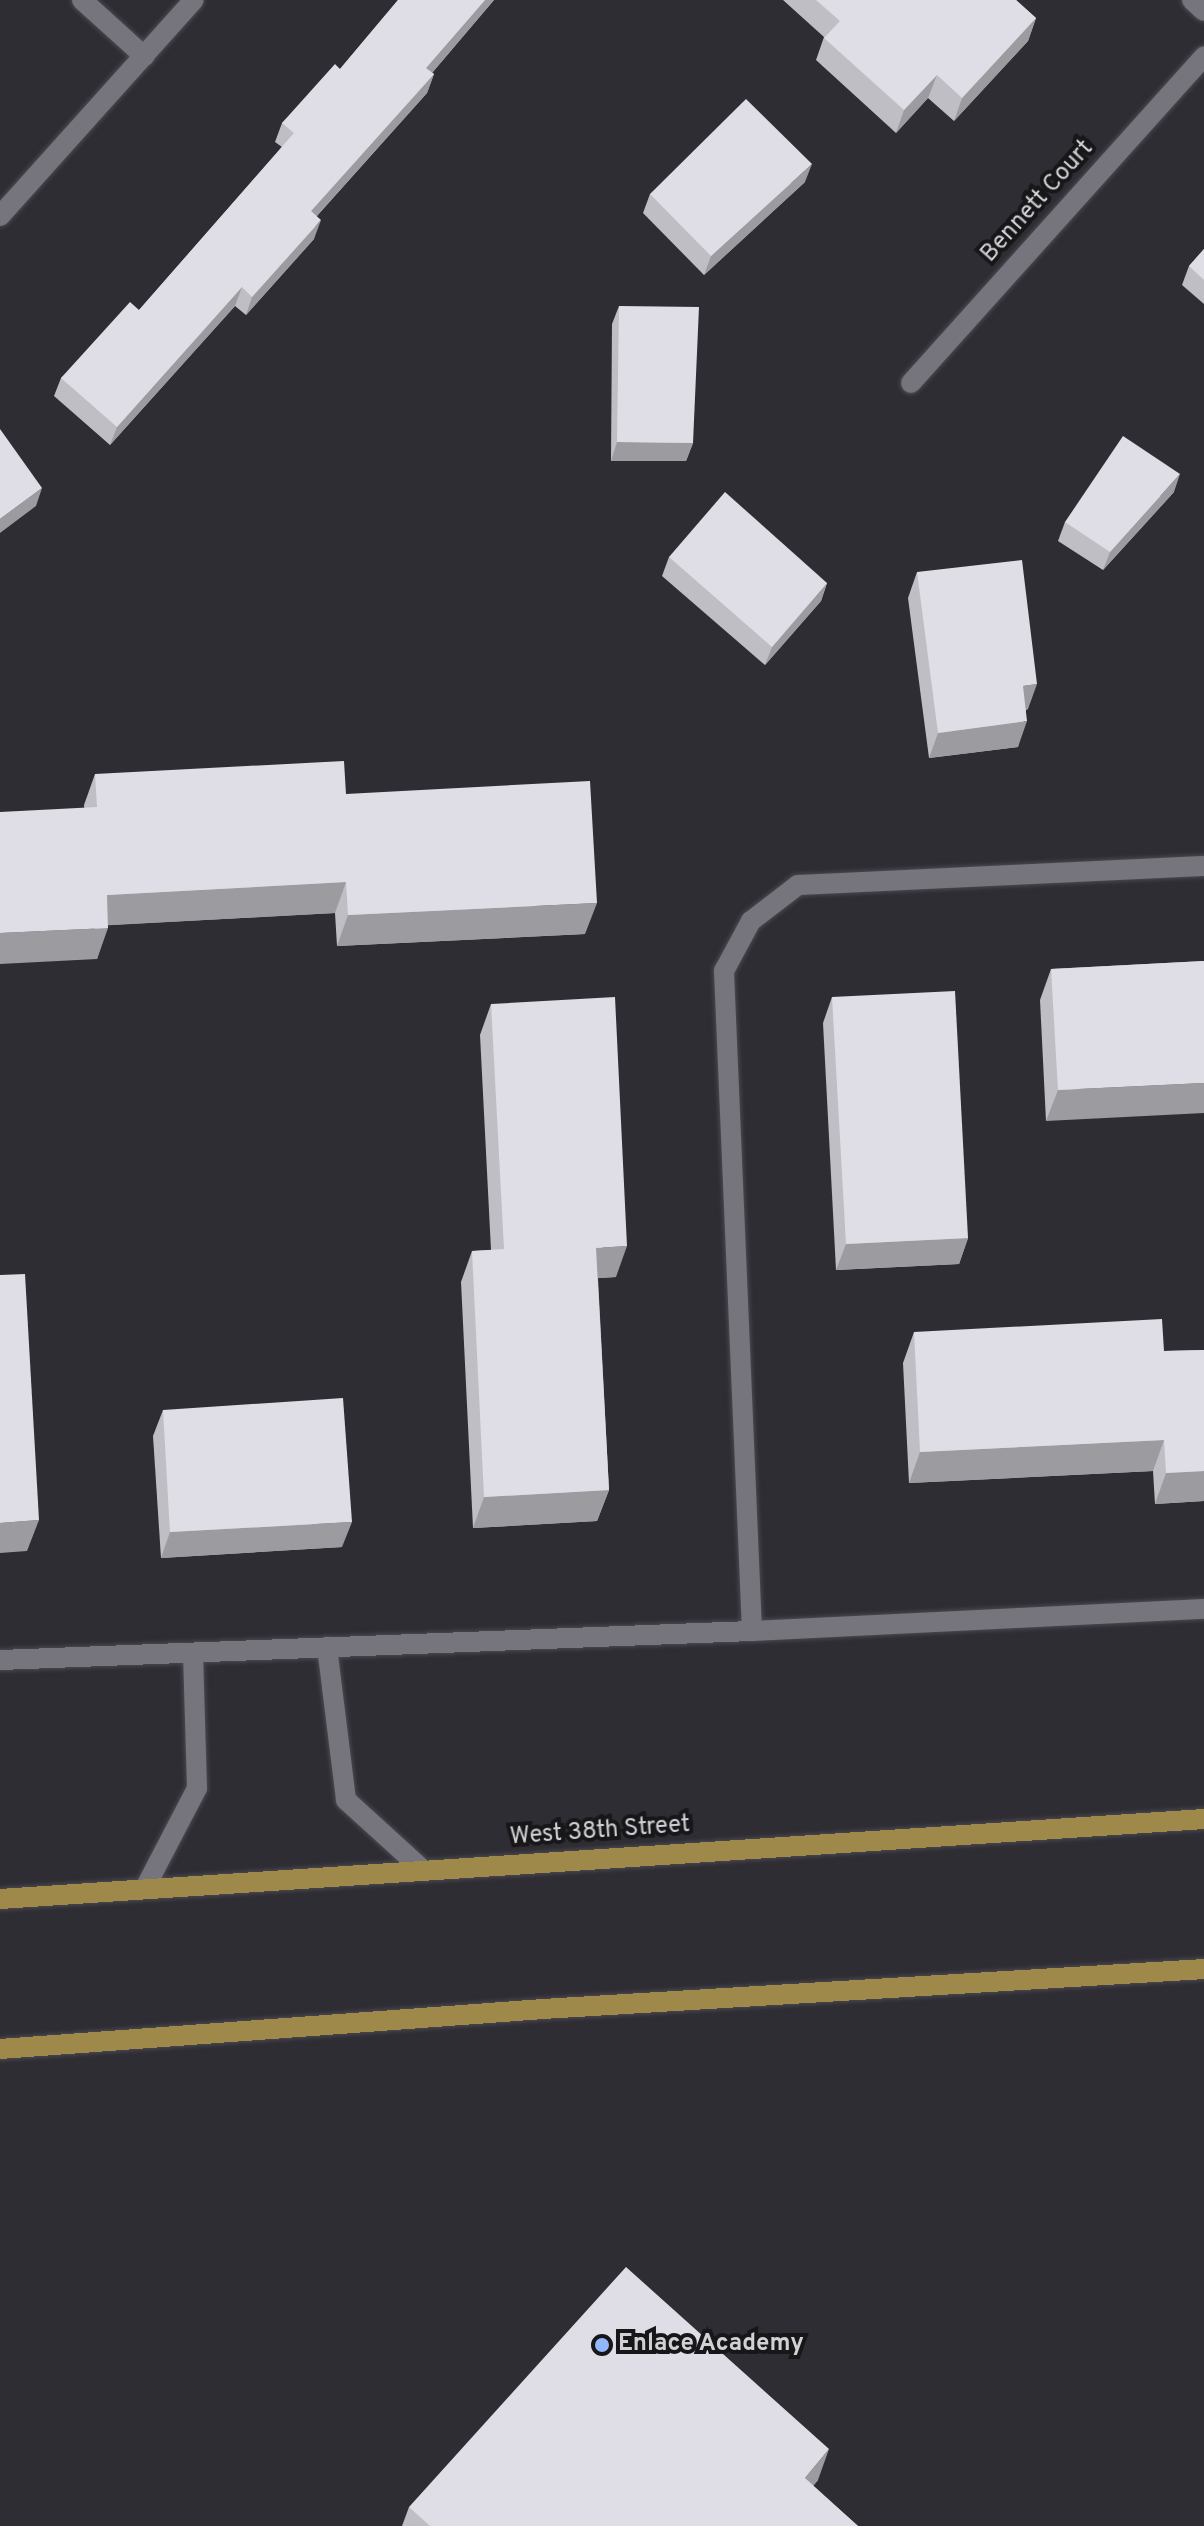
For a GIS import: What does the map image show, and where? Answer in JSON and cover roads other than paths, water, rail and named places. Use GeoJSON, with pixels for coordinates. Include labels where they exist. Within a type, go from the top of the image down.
{"type":"FeatureCollection","features":[{"type":"Feature","properties":{"kind":"main road","name":"West 38th Street"},"geometry":{"type":"LineString","coordinates":[[0,1899],[1204,1819]]}},
{"type":"Feature","properties":{"kind":"main road"},"geometry":{"type":"LineString","coordinates":[[0,2049],[543,2009],[1204,1969]]}},
{"type":"Feature","properties":{"kind":"street"},"geometry":{"type":"LineString","coordinates":[[82,0],[144,56]]}},
{"type":"Feature","properties":{"kind":"street"},"geometry":{"type":"LineString","coordinates":[[0,216],[194,0]]}},
{"type":"Feature","properties":{"kind":"street"},"geometry":{"type":"LineString","coordinates":[[1192,0],[1204,11]]}},
{"type":"Feature","properties":{"kind":"street","name":"Bennett Court"},"geometry":{"type":"LineString","coordinates":[[911,383],[1204,56]]}},
{"type":"Feature","properties":{"kind":"street"},"geometry":{"type":"LineString","coordinates":[[752,1631],[724,971],[751,921],[798,885],[1204,866]]}},
{"type":"Feature","properties":{"kind":"street"},"geometry":{"type":"LineString","coordinates":[[0,1660],[752,1631],[1204,1609]]}},
{"type":"Feature","properties":{"kind":"street"},"geometry":{"type":"LineString","coordinates":[[327,1647],[346,1800],[423,1870]]}},
{"type":"Feature","properties":{"kind":"street"},"geometry":{"type":"LineString","coordinates":[[145,1888],[197,1788],[193,1653]]}},
{"type":"Feature","properties":{"kind":"place","name":"Enlace Academy"},"geometry":{"type":"Point","coordinates":[602,2345]}}]}
